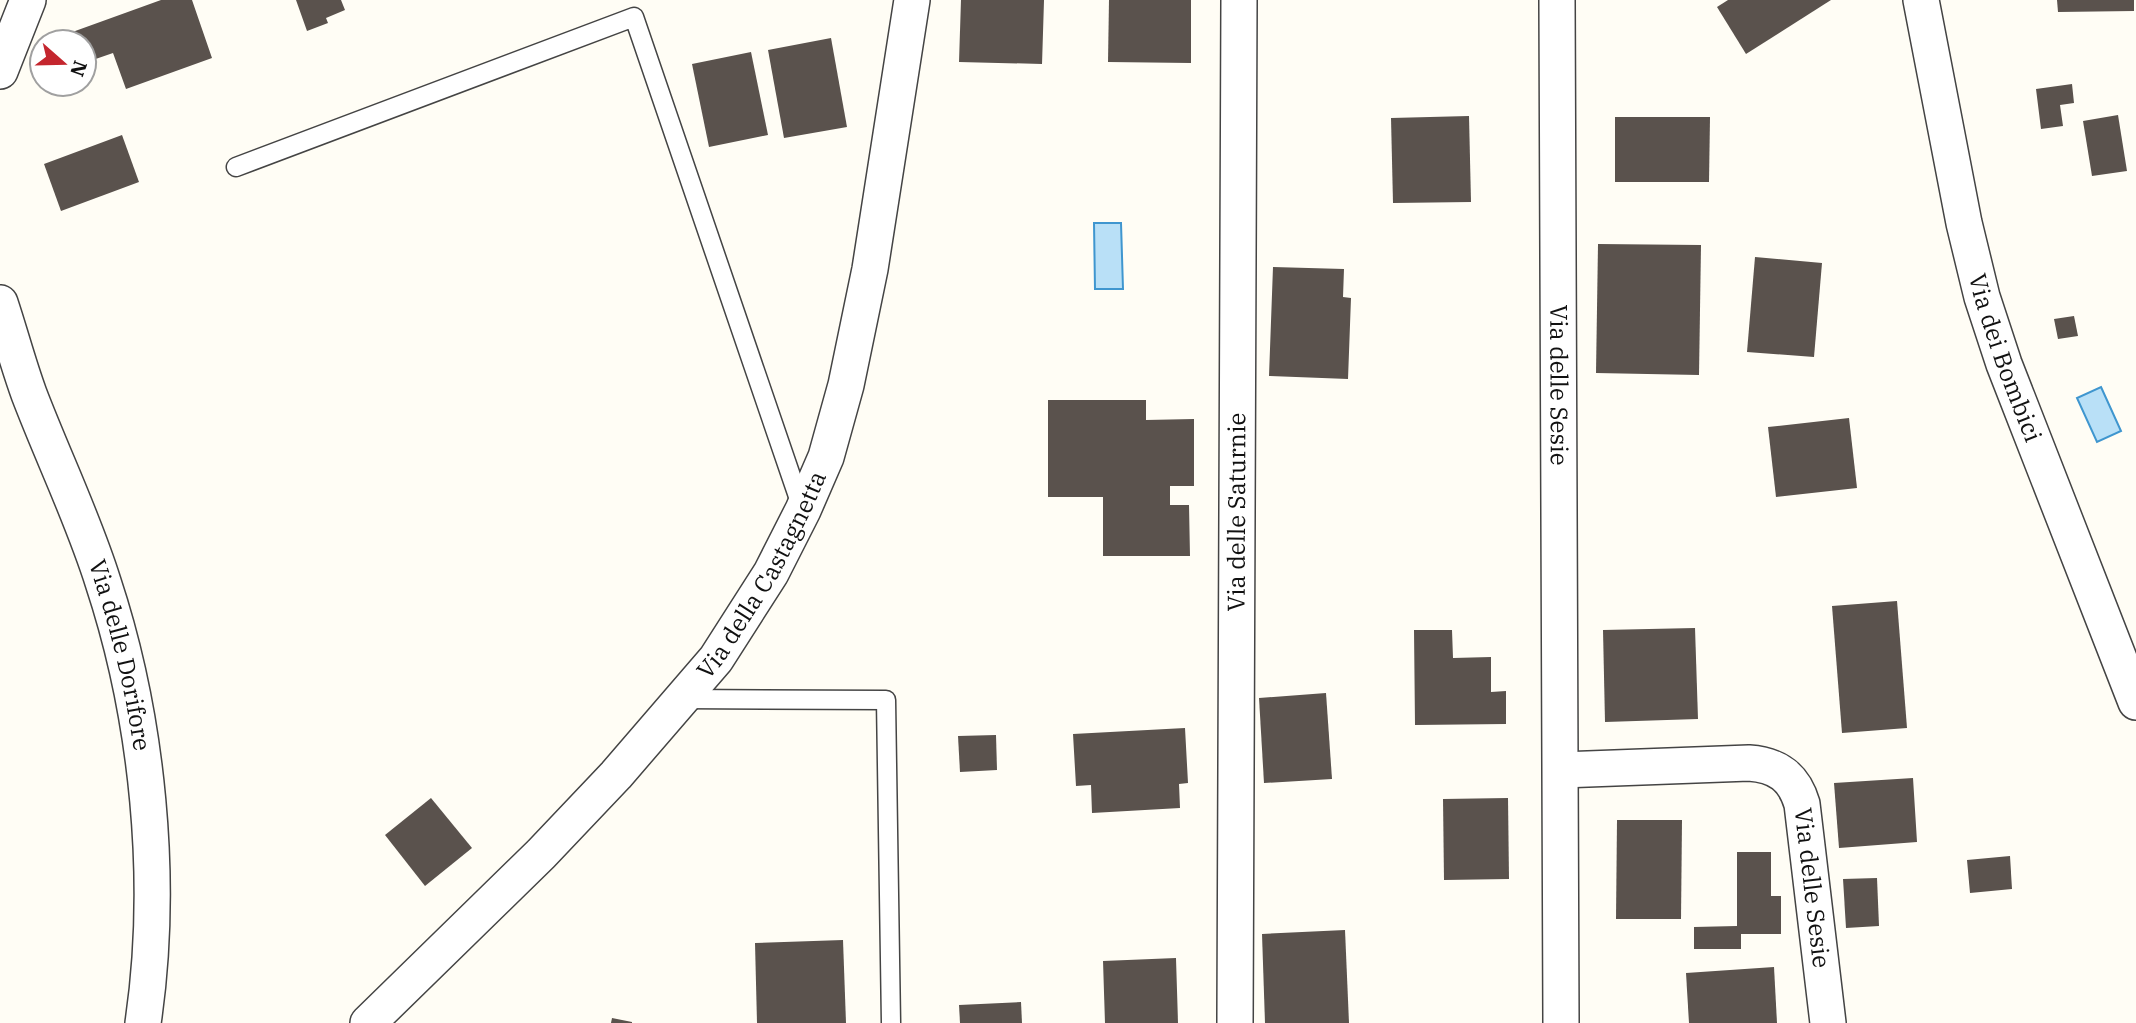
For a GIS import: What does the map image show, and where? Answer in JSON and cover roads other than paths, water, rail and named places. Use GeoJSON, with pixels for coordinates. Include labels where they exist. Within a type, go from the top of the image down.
{"type":"FeatureCollection","features":[{"type":"Feature","properties":{"kind":"street"},"geometry":{"type":"LineString","coordinates":[[0,71],[28,0]]}},
{"type":"Feature","properties":{"kind":"street","name":"Via della Castagnetta"},"geometry":{"type":"LineString","coordinates":[[368,1023],[570,824],[682,699],[716,659],[771,573],[803,510],[836,426],[861,316],[912,0]]}},
{"type":"Feature","properties":{"kind":"street","name":"Via delle Saturnie"},"geometry":{"type":"LineString","coordinates":[[1235,1023],[1239,0]]}},
{"type":"Feature","properties":{"kind":"street","name":"Via delle Sesie"},"geometry":{"type":"LineString","coordinates":[[1557,0],[1560,1023]]}},
{"type":"Feature","properties":{"kind":"street","name":"Via dei Bombici"},"geometry":{"type":"LineString","coordinates":[[1921,0],[1964,223],[1982,297],[2004,364],[2136,702]]}},
{"type":"Feature","properties":{"kind":"street","name":"Via delle Dorifore"},"geometry":{"type":"LineString","coordinates":[[0,303],[29,392],[103,581],[131,686],[146,783],[150,868],[150,952],[143,1023]]}},
{"type":"Feature","properties":{"kind":"street","name":"Via delle Sesie"},"geometry":{"type":"LineString","coordinates":[[1561,770],[1749,763],[1769,766],[1785,773],[1799,793],[1802,804],[1828,1023]]}},
{"type":"Feature","properties":{"kind":"lane"},"geometry":{"type":"LineString","coordinates":[[236,167],[634,17],[803,510]]}},
{"type":"Feature","properties":{"kind":"lane"},"geometry":{"type":"LineString","coordinates":[[682,699],[886,701],[891,1023]]}},
{"type":"Feature","properties":{"kind":"water"},"geometry":{"type":"Polygon","coordinates":[[[1094,223],[1121,223],[1123,289],[1095,289],[1094,223]]]}},
{"type":"Feature","properties":{"kind":"water"},"geometry":{"type":"Polygon","coordinates":[[[2101,387],[2121,431],[2097,442],[2077,398],[2101,387]]]}}]}
